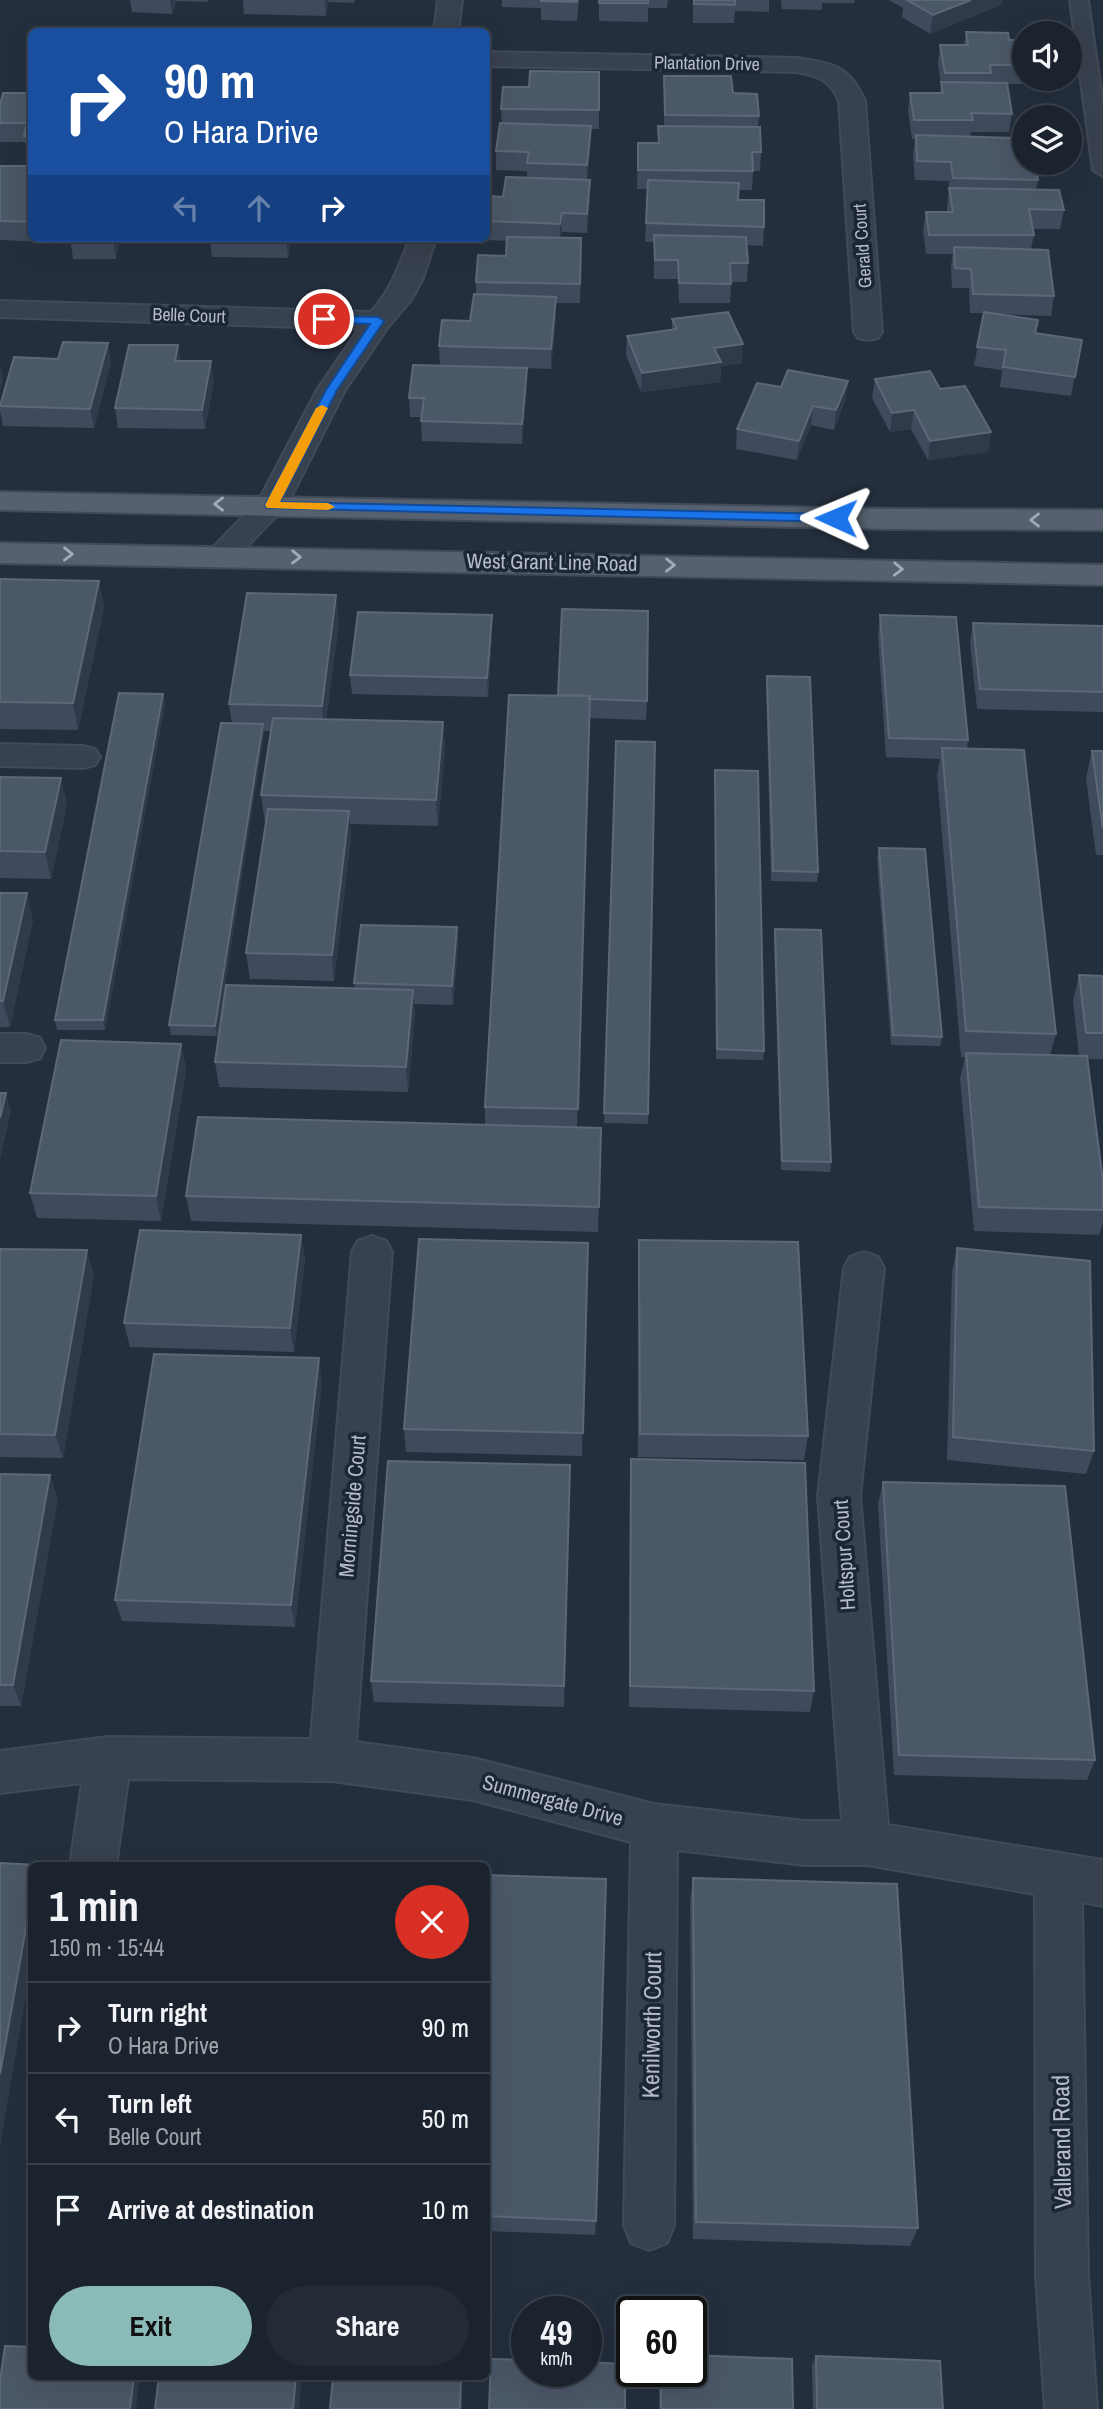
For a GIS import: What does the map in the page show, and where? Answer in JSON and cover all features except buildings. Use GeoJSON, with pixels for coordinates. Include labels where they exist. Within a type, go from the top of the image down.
{"type":"FeatureCollection","features":[{"type":"Feature","properties":{"kind":"main road"},"geometry":{"type":"LineString","coordinates":[[0,500],[967,520],[1103,520]]}},
{"type":"Feature","properties":{"kind":"main road"},"geometry":{"type":"LineString","coordinates":[[817,568],[836,550],[861,542],[928,535],[967,520]]}},
{"type":"Feature","properties":{"kind":"main road","name":"West Grant Line Road"},"geometry":{"type":"LineString","coordinates":[[0,553],[1103,575]]}},
{"type":"Feature","properties":{"kind":"street"},"geometry":{"type":"LineString","coordinates":[[446,28],[450,0]]}},
{"type":"Feature","properties":{"kind":"street","name":"Plantation Drive"},"geometry":{"type":"LineString","coordinates":[[490,59],[797,65],[828,71],[843,80],[852,101],[855,159]]}},
{"type":"Feature","properties":{"kind":"street","name":"Gerald Court"},"geometry":{"type":"LineString","coordinates":[[855,159],[868,332]]}},
{"type":"Feature","properties":{"kind":"street"},"geometry":{"type":"LineString","coordinates":[[220,556],[271,505],[331,390],[378,321],[397,300],[409,278],[422,242]]}},
{"type":"Feature","properties":{"kind":"street","name":"Belle Court"},"geometry":{"type":"LineString","coordinates":[[0,309],[378,321]]}},
{"type":"Feature","properties":{"kind":"street"},"geometry":{"type":"LineString","coordinates":[[0,755],[83,757]]}},
{"type":"Feature","properties":{"kind":"street","name":"Morningside Court"},"geometry":{"type":"LineString","coordinates":[[332,1760],[372,1252]]}},
{"type":"Feature","properties":{"kind":"street","name":"Holtspur Court"},"geometry":{"type":"LineString","coordinates":[[864,1268],[839,1496],[867,1843]]}},
{"type":"Feature","properties":{"kind":"street"},"geometry":{"type":"LineString","coordinates":[[94,1862],[108,1758]]}},
{"type":"Feature","properties":{"kind":"street","name":"Summergate Drive"},"geometry":{"type":"LineString","coordinates":[[0,1772],[108,1758],[332,1760],[472,1779],[654,1826],[805,1843],[867,1843],[1080,1879]]}},
{"type":"Feature","properties":{"kind":"street","name":"Kenilworth Court"},"geometry":{"type":"LineString","coordinates":[[649,2225],[654,1826]]}},
{"type":"Feature","properties":{"kind":"street","name":"Vallerand Road"},"geometry":{"type":"LineString","coordinates":[[1071,2409],[1062,2275],[1080,1879]]}},
{"type":"Feature","properties":{"kind":"lane"},"geometry":{"type":"LineString","coordinates":[[1079,0],[1103,170]]}},
{"type":"Feature","properties":{"kind":"slow traffic"},"geometry":{"type":"LineString","coordinates":[[322,408],[271,505],[328,507]]}},
{"type":"Feature","properties":{"kind":"route"},"geometry":{"type":"LineString","coordinates":[[324,319],[378,321],[331,390],[271,505],[836,518]]}}]}
